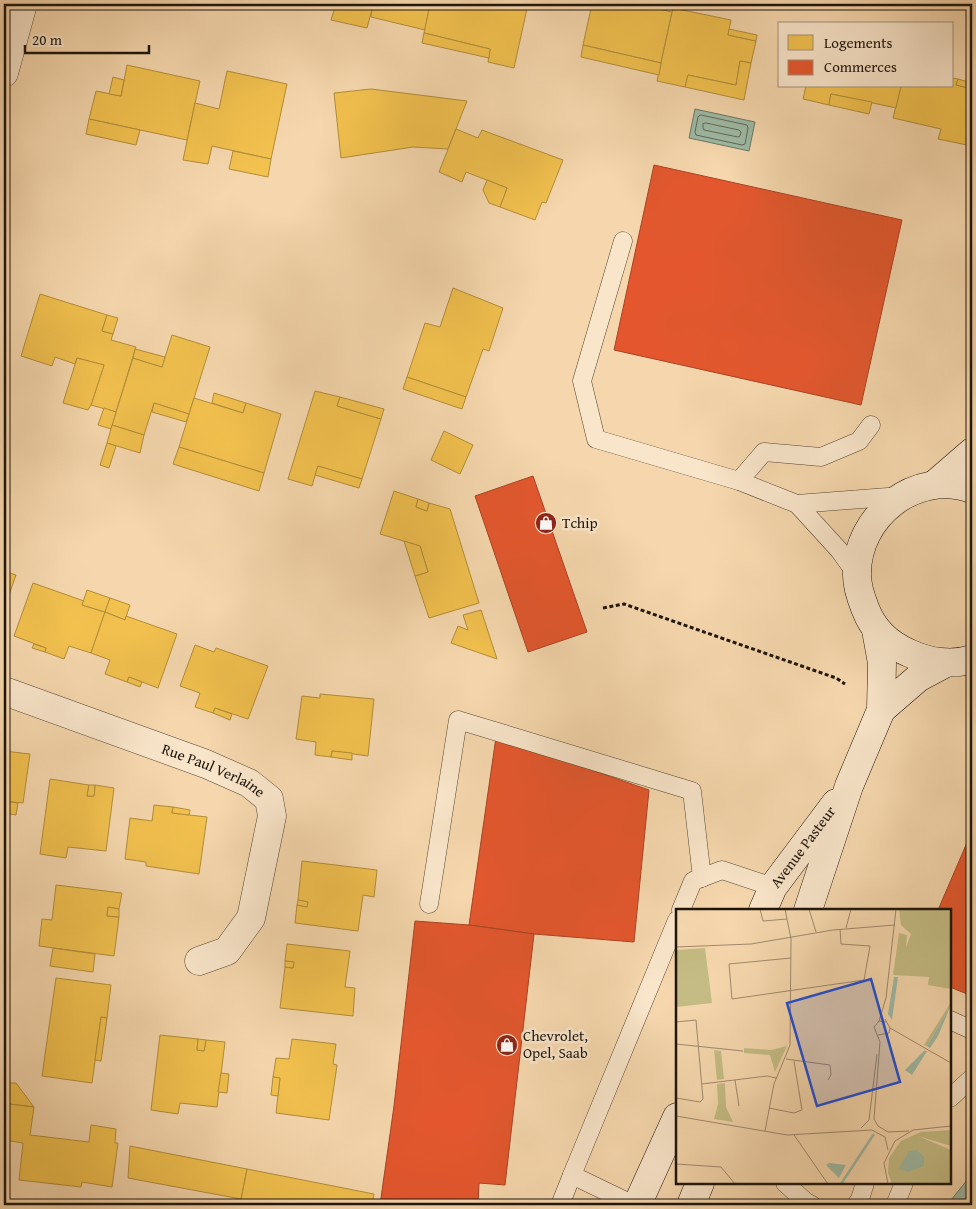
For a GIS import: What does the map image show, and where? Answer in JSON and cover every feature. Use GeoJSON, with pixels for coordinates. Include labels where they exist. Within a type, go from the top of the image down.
{"type":"FeatureCollection","features":[{"type":"Feature","properties":{"kind":"main road"},"geometry":{"type":"LineString","coordinates":[[4,73],[23,4]]}},
{"type":"Feature","properties":{"kind":"main road"},"geometry":{"type":"LineString","coordinates":[[935,484],[972,452]]}},
{"type":"Feature","properties":{"kind":"main road"},"geometry":{"type":"LineString","coordinates":[[959,661],[922,659],[899,649],[876,630],[860,596],[857,575],[860,551],[869,529],[883,510],[902,496],[935,484],[962,485],[972,488]]}},
{"type":"Feature","properties":{"kind":"main road","name":"Avenue Pasteur"},"geometry":{"type":"LineString","coordinates":[[808,909],[849,786],[881,710],[882,663],[876,630]]}},
{"type":"Feature","properties":{"kind":"main road","name":"Avenue Pasteur"},"geometry":{"type":"LineString","coordinates":[[881,710],[918,678],[959,661]]}},
{"type":"Feature","properties":{"kind":"main road","name":"Rue Paul Verlaine"},"geometry":{"type":"LineString","coordinates":[[4,691],[206,764],[249,783],[269,799],[272,816],[250,918],[227,952],[200,961]]}},
{"type":"Feature","properties":{"kind":"main road","name":"Avenue Pasteur"},"geometry":{"type":"LineString","coordinates":[[768,898],[849,786]]}},
{"type":"Feature","properties":{"kind":"main road"},"geometry":{"type":"LineString","coordinates":[[636,1205],[676,1119]]}},
{"type":"Feature","properties":{"kind":"main road"},"geometry":{"type":"LineString","coordinates":[[691,1205],[700,1184]]}},
{"type":"Feature","properties":{"kind":"lane"},"geometry":{"type":"LineString","coordinates":[[623,241],[582,381],[596,439],[739,481],[797,504],[839,550],[857,575]]}},
{"type":"Feature","properties":{"kind":"lane"},"geometry":{"type":"LineString","coordinates":[[739,481],[764,452],[821,457],[859,441],[871,425]]}},
{"type":"Feature","properties":{"kind":"lane"},"geometry":{"type":"LineString","coordinates":[[797,504],[902,496]]}},
{"type":"Feature","properties":{"kind":"lane"},"geometry":{"type":"LineString","coordinates":[[429,904],[458,720],[692,791],[702,878]]}},
{"type":"Feature","properties":{"kind":"lane"},"geometry":{"type":"LineString","coordinates":[[682,909],[694,881],[722,870],[768,898]]}},
{"type":"Feature","properties":{"kind":"lane"},"geometry":{"type":"LineString","coordinates":[[560,1205],[676,922]]}},
{"type":"Feature","properties":{"kind":"lane"},"geometry":{"type":"LineString","coordinates":[[951,1020],[972,1030]]}},
{"type":"Feature","properties":{"kind":"lane"},"geometry":{"type":"LineString","coordinates":[[951,1097],[972,1078]]}},
{"type":"Feature","properties":{"kind":"lane"},"geometry":{"type":"LineString","coordinates":[[572,1175],[636,1205]]}},
{"type":"Feature","properties":{"kind":"lane"},"geometry":{"type":"LineString","coordinates":[[786,1184],[812,1205]]}},
{"type":"Feature","properties":{"kind":"lane"},"geometry":{"type":"LineString","coordinates":[[856,1205],[865,1184]]}},
{"type":"Feature","properties":{"kind":"lane"},"geometry":{"type":"LineString","coordinates":[[895,1205],[904,1184]]}},
{"type":"Feature","properties":{"kind":"path"},"geometry":{"type":"LineString","coordinates":[[603,608],[624,604],[836,678],[881,710]]}},
{"type":"Feature","properties":{"kind":"water"},"geometry":{"type":"Polygon","coordinates":[[[695,109],[755,122],[749,151],[689,138],[695,109]]]}},
{"type":"Feature","properties":{"kind":"water"},"geometry":{"type":"Polygon","coordinates":[[[972,1174],[972,1205],[947,1205],[972,1174]]]}},
{"type":"Feature","properties":{"kind":"building: Logements"},"geometry":{"type":"Polygon","coordinates":[[[336,4],[372,9],[367,28],[331,20],[336,4]]]}},
{"type":"Feature","properties":{"kind":"building: Logements"},"geometry":{"type":"Polygon","coordinates":[[[346,4],[430,4],[425,30],[371,17],[372,9],[346,4]]]}},
{"type":"Feature","properties":{"kind":"building: Logements"},"geometry":{"type":"Polygon","coordinates":[[[430,4],[528,4],[514,68],[488,62],[490,49],[424,33],[430,4]]]}},
{"type":"Feature","properties":{"kind":"building: Logements"},"geometry":{"type":"Polygon","coordinates":[[[592,4],[637,4],[672,12],[661,63],[583,45],[592,4]]]}},
{"type":"Feature","properties":{"kind":"building: Logements"},"geometry":{"type":"Polygon","coordinates":[[[673,8],[731,20],[728,35],[756,41],[751,63],[740,61],[736,85],[688,75],[685,87],[657,81],[673,8]]]}},
{"type":"Feature","properties":{"kind":"building: Logements"},"geometry":{"type":"Polygon","coordinates":[[[729,29],[757,35],[756,41],[728,35],[729,29]]]}},
{"type":"Feature","properties":{"kind":"building: Logements"},"geometry":{"type":"Polygon","coordinates":[[[424,33],[490,49],[489,58],[422,43],[424,33]]]}},
{"type":"Feature","properties":{"kind":"building: Logements"},"geometry":{"type":"Polygon","coordinates":[[[583,45],[661,63],[659,75],[581,57],[583,45]]]}},
{"type":"Feature","properties":{"kind":"building: Logements"},"geometry":{"type":"Polygon","coordinates":[[[740,61],[751,63],[744,100],[685,87],[688,75],[736,85],[740,61]]]}},
{"type":"Feature","properties":{"kind":"building: Logements"},"geometry":{"type":"Polygon","coordinates":[[[127,65],[200,81],[187,140],[89,119],[96,91],[121,96],[127,65]]]}},
{"type":"Feature","properties":{"kind":"building: Logements"},"geometry":{"type":"Polygon","coordinates":[[[227,71],[287,84],[271,159],[212,146],[208,164],[183,160],[195,103],[219,109],[227,71]]]}},
{"type":"Feature","properties":{"kind":"building: Logements"},"geometry":{"type":"Polygon","coordinates":[[[113,77],[124,80],[121,96],[109,94],[113,77]]]}},
{"type":"Feature","properties":{"kind":"building: Logements"},"geometry":{"type":"Polygon","coordinates":[[[954,78],[958,79],[956,85],[972,89],[972,136],[969,135],[967,145],[938,139],[941,129],[893,118],[900,88],[954,88],[954,78]]]}},
{"type":"Feature","properties":{"kind":"building: Logements"},"geometry":{"type":"Polygon","coordinates":[[[958,79],[972,83],[972,89],[956,85],[958,79]]]}},
{"type":"Feature","properties":{"kind":"building: Logements"},"geometry":{"type":"Polygon","coordinates":[[[806,88],[901,88],[896,108],[831,94],[829,105],[803,99],[806,88]]]}},
{"type":"Feature","properties":{"kind":"building: Logements"},"geometry":{"type":"Polygon","coordinates":[[[371,89],[467,101],[448,149],[413,147],[341,158],[334,93],[371,89]]]}},
{"type":"Feature","properties":{"kind":"building: Logements"},"geometry":{"type":"Polygon","coordinates":[[[831,94],[872,102],[869,114],[829,105],[831,94]]]}},
{"type":"Feature","properties":{"kind":"building: Logements"},"geometry":{"type":"Polygon","coordinates":[[[89,119],[140,130],[136,145],[86,134],[89,119]]]}},
{"type":"Feature","properties":{"kind":"building: Logements"},"geometry":{"type":"Polygon","coordinates":[[[456,129],[478,138],[482,130],[563,160],[546,203],[542,202],[535,220],[500,207],[507,188],[466,172],[462,182],[439,172],[456,129]]]}},
{"type":"Feature","properties":{"kind":"building: Logements"},"geometry":{"type":"Polygon","coordinates":[[[969,135],[972,136],[972,147],[967,145],[969,135]]]}},
{"type":"Feature","properties":{"kind":"building: Logements"},"geometry":{"type":"Polygon","coordinates":[[[233,151],[271,159],[268,177],[229,169],[233,151]]]}},
{"type":"Feature","properties":{"kind":"building: Logements"},"geometry":{"type":"Polygon","coordinates":[[[487,180],[507,188],[500,207],[489,203],[483,190],[487,180]]]}},
{"type":"Feature","properties":{"kind":"building: Logements"},"geometry":{"type":"Polygon","coordinates":[[[453,288],[503,308],[489,351],[483,349],[466,397],[407,377],[425,323],[440,327],[453,288]]]}},
{"type":"Feature","properties":{"kind":"building: Logements"},"geometry":{"type":"Polygon","coordinates":[[[40,294],[107,315],[102,331],[113,334],[111,340],[136,347],[116,412],[91,405],[104,365],[77,358],[75,364],[55,357],[52,366],[21,356],[40,294]]]}},
{"type":"Feature","properties":{"kind":"building: Logements"},"geometry":{"type":"Polygon","coordinates":[[[107,315],[118,318],[113,334],[102,331],[107,315]]]}},
{"type":"Feature","properties":{"kind":"building: Logements"},"geometry":{"type":"Polygon","coordinates":[[[172,335],[210,347],[189,414],[154,403],[144,435],[112,425],[133,358],[162,367],[172,335]]]}},
{"type":"Feature","properties":{"kind":"building: Logements"},"geometry":{"type":"Polygon","coordinates":[[[135,349],[165,357],[162,367],[133,358],[135,349]]]}},
{"type":"Feature","properties":{"kind":"building: Logements"},"geometry":{"type":"Polygon","coordinates":[[[77,358],[104,365],[88,410],[63,403],[77,358]]]}},
{"type":"Feature","properties":{"kind":"building: Logements"},"geometry":{"type":"Polygon","coordinates":[[[407,377],[466,397],[462,409],[403,389],[407,377]]]}},
{"type":"Feature","properties":{"kind":"building: Logements"},"geometry":{"type":"Polygon","coordinates":[[[315,391],[340,397],[337,406],[381,419],[362,479],[318,466],[312,486],[288,479],[315,391]]]}},
{"type":"Feature","properties":{"kind":"building: Logements"},"geometry":{"type":"Polygon","coordinates":[[[214,393],[246,403],[243,413],[212,403],[214,393]]]}},
{"type":"Feature","properties":{"kind":"building: Logements"},"geometry":{"type":"Polygon","coordinates":[[[340,397],[384,409],[381,419],[337,406],[340,397]]]}},
{"type":"Feature","properties":{"kind":"building: Logements"},"geometry":{"type":"Polygon","coordinates":[[[194,398],[243,413],[246,403],[281,414],[264,473],[179,447],[194,398]]]}},
{"type":"Feature","properties":{"kind":"building: Logements"},"geometry":{"type":"Polygon","coordinates":[[[154,403],[189,414],[186,422],[152,412],[154,403]]]}},
{"type":"Feature","properties":{"kind":"building: Logements"},"geometry":{"type":"Polygon","coordinates":[[[104,408],[116,412],[111,429],[98,425],[104,408]]]}},
{"type":"Feature","properties":{"kind":"building: Logements"},"geometry":{"type":"Polygon","coordinates":[[[112,425],[144,435],[140,453],[107,443],[112,425]]]}},
{"type":"Feature","properties":{"kind":"building: Logements"},"geometry":{"type":"Polygon","coordinates":[[[444,431],[473,445],[460,474],[431,460],[444,431]]]}},
{"type":"Feature","properties":{"kind":"building: Logements"},"geometry":{"type":"Polygon","coordinates":[[[107,443],[116,446],[109,468],[100,465],[107,443]]]}},
{"type":"Feature","properties":{"kind":"building: Logements"},"geometry":{"type":"Polygon","coordinates":[[[179,447],[264,473],[259,491],[173,464],[179,447]]]}},
{"type":"Feature","properties":{"kind":"building: Logements"},"geometry":{"type":"Polygon","coordinates":[[[318,466],[362,479],[359,488],[315,475],[318,466]]]}},
{"type":"Feature","properties":{"kind":"building: Logements"},"geometry":{"type":"Polygon","coordinates":[[[394,491],[418,499],[416,507],[427,511],[429,503],[450,509],[479,603],[429,618],[415,576],[428,572],[420,546],[380,534],[394,491]]]}},
{"type":"Feature","properties":{"kind":"building: Logements"},"geometry":{"type":"Polygon","coordinates":[[[418,499],[429,503],[427,511],[416,507],[418,499]]]}},
{"type":"Feature","properties":{"kind":"building: Logements"},"geometry":{"type":"Polygon","coordinates":[[[404,541],[420,546],[428,572],[415,576],[404,541]]]}},
{"type":"Feature","properties":{"kind":"building: Logements"},"geometry":{"type":"Polygon","coordinates":[[[4,571],[16,575],[4,609],[4,571]]]}},
{"type":"Feature","properties":{"kind":"building: Logements"},"geometry":{"type":"Polygon","coordinates":[[[33,583],[84,601],[82,605],[105,612],[91,653],[69,646],[64,659],[45,652],[46,648],[14,636],[33,583]]]}},
{"type":"Feature","properties":{"kind":"building: Logements"},"geometry":{"type":"Polygon","coordinates":[[[87,590],[110,598],[105,612],[82,605],[87,590]]]}},
{"type":"Feature","properties":{"kind":"building: Logements"},"geometry":{"type":"Polygon","coordinates":[[[110,598],[130,605],[125,620],[105,612],[110,598]]]}},
{"type":"Feature","properties":{"kind":"building: Logements"},"geometry":{"type":"Polygon","coordinates":[[[481,610],[497,659],[451,643],[458,626],[468,630],[463,615],[481,610]]]}},
{"type":"Feature","properties":{"kind":"building: Logements"},"geometry":{"type":"Polygon","coordinates":[[[105,612],[125,620],[126,616],[177,634],[158,688],[129,677],[127,682],[105,674],[110,660],[91,653],[105,612]]]}},
{"type":"Feature","properties":{"kind":"building: Logements"},"geometry":{"type":"Polygon","coordinates":[[[34,644],[46,648],[45,652],[32,648],[34,644]]]}},
{"type":"Feature","properties":{"kind":"building: Logements"},"geometry":{"type":"Polygon","coordinates":[[[195,645],[214,652],[216,648],[268,666],[248,719],[215,708],[213,713],[195,707],[200,693],[180,686],[195,645]]]}},
{"type":"Feature","properties":{"kind":"building: Logements"},"geometry":{"type":"Polygon","coordinates":[[[129,677],[142,682],[140,687],[127,682],[129,677]]]}},
{"type":"Feature","properties":{"kind":"building: Logements"},"geometry":{"type":"Polygon","coordinates":[[[320,694],[374,699],[368,756],[332,751],[331,757],[315,755],[316,742],[296,739],[302,696],[320,698],[320,694]]]}},
{"type":"Feature","properties":{"kind":"building: Logements"},"geometry":{"type":"Polygon","coordinates":[[[215,708],[232,714],[230,720],[213,713],[215,708]]]}},
{"type":"Feature","properties":{"kind":"building: Logements"},"geometry":{"type":"Polygon","coordinates":[[[4,751],[30,754],[23,803],[4,801],[4,751]]]}},
{"type":"Feature","properties":{"kind":"building: Logements"},"geometry":{"type":"Polygon","coordinates":[[[332,751],[352,753],[352,760],[331,757],[332,751]]]}},
{"type":"Feature","properties":{"kind":"building: Logements"},"geometry":{"type":"Polygon","coordinates":[[[50,779],[89,785],[87,796],[94,796],[95,785],[114,788],[106,851],[68,847],[66,858],[40,854],[50,779]]]}},
{"type":"Feature","properties":{"kind":"building: Logements"},"geometry":{"type":"Polygon","coordinates":[[[89,785],[95,785],[94,796],[87,796],[89,785]]]}},
{"type":"Feature","properties":{"kind":"building: Logements"},"geometry":{"type":"Polygon","coordinates":[[[4,801],[18,803],[16,815],[4,813],[4,801]]]}},
{"type":"Feature","properties":{"kind":"building: Logements"},"geometry":{"type":"Polygon","coordinates":[[[154,805],[173,807],[172,813],[207,817],[199,874],[146,866],[146,862],[125,859],[130,818],[152,821],[154,805]]]}},
{"type":"Feature","properties":{"kind":"building: Logements"},"geometry":{"type":"Polygon","coordinates":[[[173,807],[190,810],[189,815],[172,813],[173,807]]]}},
{"type":"Feature","properties":{"kind":"building: Logements"},"geometry":{"type":"Polygon","coordinates":[[[302,861],[377,870],[374,897],[363,895],[358,931],[295,923],[297,905],[307,907],[308,902],[298,900],[302,861]]]}},
{"type":"Feature","properties":{"kind":"building: Logements"},"geometry":{"type":"Polygon","coordinates":[[[56,885],[122,893],[119,909],[108,907],[107,916],[119,917],[114,956],[39,946],[42,919],[52,920],[56,885]]]}},
{"type":"Feature","properties":{"kind":"building: Logements"},"geometry":{"type":"Polygon","coordinates":[[[298,900],[308,902],[307,907],[297,905],[298,900]]]}},
{"type":"Feature","properties":{"kind":"building: Logements"},"geometry":{"type":"Polygon","coordinates":[[[108,907],[119,909],[119,917],[107,916],[108,907]]]}},
{"type":"Feature","properties":{"kind":"building: Logements"},"geometry":{"type":"Polygon","coordinates":[[[287,944],[350,951],[345,987],[355,988],[353,1016],[280,1008],[285,967],[293,968],[294,962],[285,961],[287,944]]]}},
{"type":"Feature","properties":{"kind":"building: Logements"},"geometry":{"type":"Polygon","coordinates":[[[53,948],[95,954],[93,972],[50,966],[53,948]]]}},
{"type":"Feature","properties":{"kind":"building: Logements"},"geometry":{"type":"Polygon","coordinates":[[[285,961],[294,962],[293,968],[285,967],[285,961]]]}},
{"type":"Feature","properties":{"kind":"building: Logements"},"geometry":{"type":"Polygon","coordinates":[[[56,978],[111,985],[107,1018],[101,1017],[92,1083],[42,1076],[56,978]]]}},
{"type":"Feature","properties":{"kind":"building: Logements"},"geometry":{"type":"Polygon","coordinates":[[[101,1017],[107,1018],[101,1061],[95,1060],[101,1017]]]}},
{"type":"Feature","properties":{"kind":"building: Logements"},"geometry":{"type":"Polygon","coordinates":[[[160,1035],[198,1039],[197,1050],[204,1051],[206,1040],[225,1042],[217,1107],[180,1103],[178,1114],[151,1110],[160,1035]]]}},
{"type":"Feature","properties":{"kind":"building: Logements"},"geometry":{"type":"Polygon","coordinates":[[[198,1039],[206,1040],[204,1051],[197,1050],[198,1039]]]}},
{"type":"Feature","properties":{"kind":"building: Logements"},"geometry":{"type":"Polygon","coordinates":[[[292,1039],[336,1044],[333,1064],[337,1065],[329,1120],[276,1113],[280,1078],[273,1077],[276,1058],[289,1059],[292,1039]]]}},
{"type":"Feature","properties":{"kind":"building: Logements"},"geometry":{"type":"Polygon","coordinates":[[[221,1073],[229,1074],[227,1093],[218,1092],[221,1073]]]}},
{"type":"Feature","properties":{"kind":"building: Logements"},"geometry":{"type":"Polygon","coordinates":[[[273,1077],[280,1078],[278,1096],[271,1095],[273,1077]]]}},
{"type":"Feature","properties":{"kind":"building: Logements"},"geometry":{"type":"Polygon","coordinates":[[[7,1083],[16,1083],[34,1107],[9,1104],[7,1083]]]}},
{"type":"Feature","properties":{"kind":"building: Logements"},"geometry":{"type":"Polygon","coordinates":[[[9,1104],[34,1107],[30,1135],[89,1142],[91,1125],[116,1129],[115,1143],[118,1143],[112,1187],[82,1182],[81,1187],[19,1180],[23,1143],[4,1140],[9,1104]]]}},
{"type":"Feature","properties":{"kind":"building: Logements"},"geometry":{"type":"Polygon","coordinates":[[[130,1146],[247,1169],[241,1199],[128,1178],[130,1146]]]}},
{"type":"Feature","properties":{"kind":"building: Logements"},"geometry":{"type":"Polygon","coordinates":[[[247,1169],[374,1194],[372,1205],[240,1205],[247,1169]]]}},
{"type":"Feature","properties":{"kind":"building: Commerces"},"geometry":{"type":"Polygon","coordinates":[[[654,165],[902,220],[861,405],[614,350],[654,165]]]}},
{"type":"Feature","properties":{"kind":"building: Commerces"},"geometry":{"type":"Polygon","coordinates":[[[533,476],[587,632],[528,652],[475,496],[533,476]]]}},
{"type":"Feature","properties":{"kind":"building: Commerces"},"geometry":{"type":"Polygon","coordinates":[[[496,737],[649,790],[634,942],[534,934],[469,925],[496,737]]]}},
{"type":"Feature","properties":{"kind":"building: Commerces"},"geometry":{"type":"Polygon","coordinates":[[[972,831],[972,996],[951,987],[951,909],[938,909],[972,831]]]}},
{"type":"Feature","properties":{"kind":"building: Commerces"},"geometry":{"type":"Polygon","coordinates":[[[415,921],[469,925],[534,934],[505,1185],[479,1183],[478,1205],[380,1205],[394,1106],[415,921]]]}},
{"type":"Feature","properties":{"kind":"place","name":"Tchip"},"geometry":{"type":"Point","coordinates":[546,523]}},
{"type":"Feature","properties":{"kind":"place","name":"Chevrolet, Opel, Saab"},"geometry":{"type":"Point","coordinates":[507,1045]}}]}
